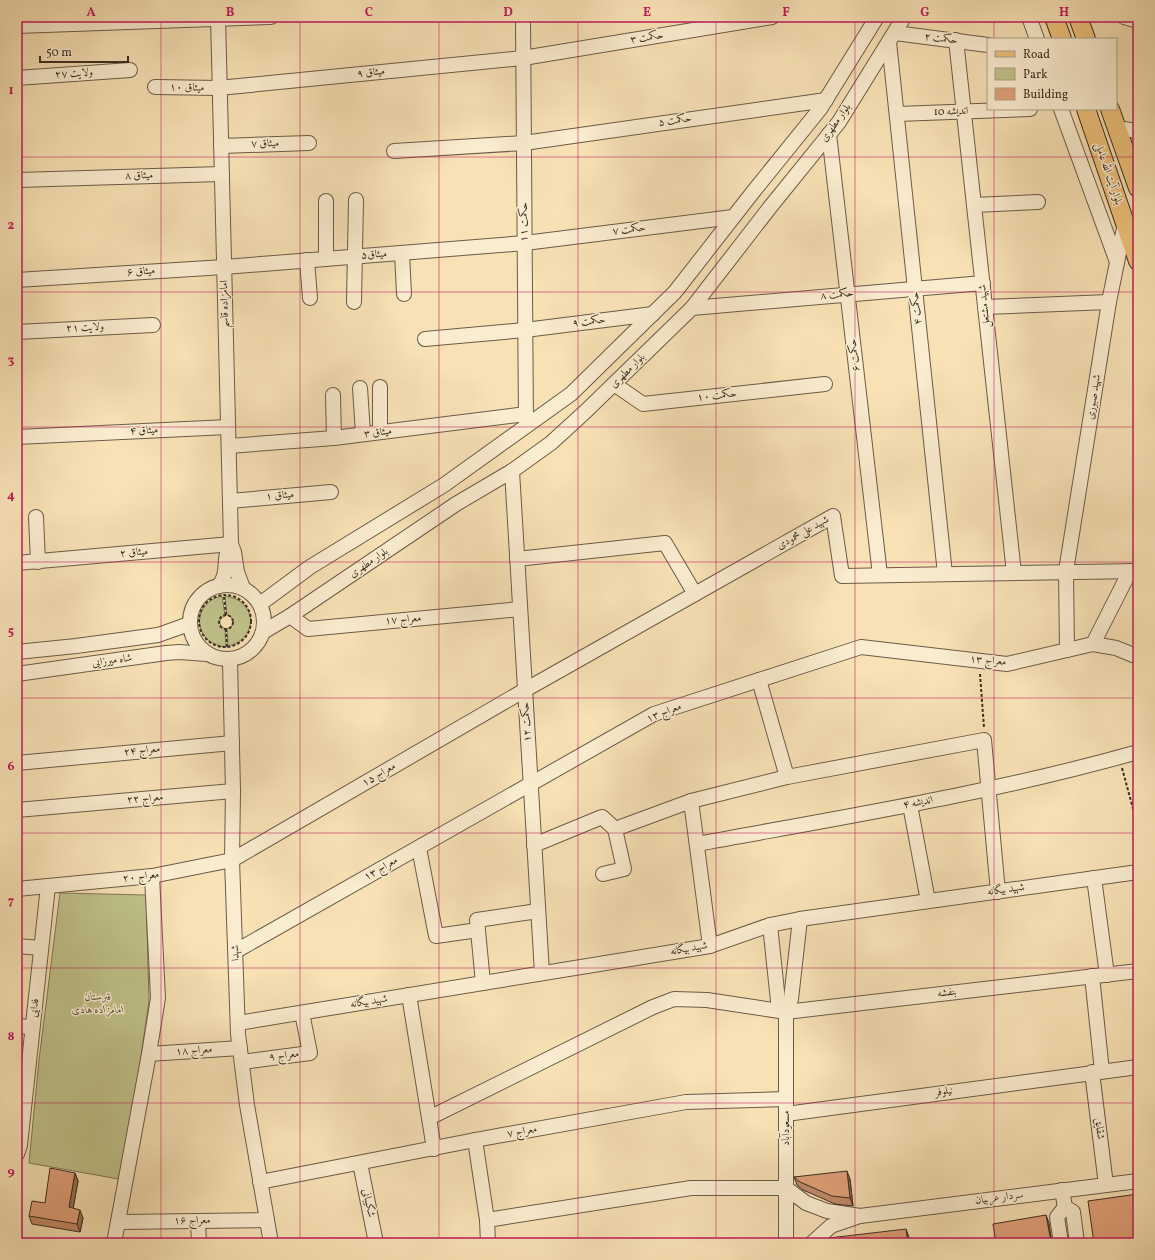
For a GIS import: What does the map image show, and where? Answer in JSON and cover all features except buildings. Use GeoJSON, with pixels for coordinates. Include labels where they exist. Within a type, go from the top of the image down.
{"type":"FeatureCollection","features":[{"type":"Feature","properties":{"kind":"main road"},"geometry":{"type":"LineString","coordinates":[[1054,17],[1062,38]]}},
{"type":"Feature","properties":{"kind":"main road"},"geometry":{"type":"LineString","coordinates":[[1078,17],[1086,38]]}},
{"type":"Feature","properties":{"kind":"main road","name":"بلوار آیت‌ الله عاملی"},"geometry":{"type":"LineString","coordinates":[[1086,110],[1138,261]]}},
{"type":"Feature","properties":{"kind":"main road","name":"بلوار آیت‌ الله عاملی"},"geometry":{"type":"LineString","coordinates":[[1110,110],[1138,188]]}},
{"type":"Feature","properties":{"kind":"street"},"geometry":{"type":"LineString","coordinates":[[17,26],[270,17]]}},
{"type":"Feature","properties":{"kind":"street","name":"حکمت ۱۱"},"geometry":{"type":"LineString","coordinates":[[523,17],[526,420]]}},
{"type":"Feature","properties":{"kind":"street","name":"حکمت ۳"},"geometry":{"type":"LineString","coordinates":[[523,58],[772,17]]}},
{"type":"Feature","properties":{"kind":"street","name":"بلوار مطهری"},"geometry":{"type":"LineString","coordinates":[[260,604],[310,567],[444,485],[526,420],[572,394],[675,292],[820,109],[877,17]]}},
{"type":"Feature","properties":{"kind":"street","name":"بلوار مطهری"},"geometry":{"type":"LineString","coordinates":[[263,632],[290,616],[456,504],[512,471],[551,443],[614,384],[692,308],[771,206],[839,122],[904,17]]}},
{"type":"Feature","properties":{"kind":"street"},"geometry":{"type":"LineString","coordinates":[[1029,17],[1037,38]]}},
{"type":"Feature","properties":{"kind":"street"},"geometry":{"type":"LineString","coordinates":[[1124,17],[1138,21]]}},
{"type":"Feature","properties":{"kind":"street","name":"امامزاده قاسم"},"geometry":{"type":"LineString","coordinates":[[218,18],[231,544],[234,552],[237,572],[243,588]]}},
{"type":"Feature","properties":{"kind":"street","name":"حکمت ۲"},"geometry":{"type":"LineString","coordinates":[[892,37],[956,40],[987,45]]}},
{"type":"Feature","properties":{"kind":"street","name":"حکمت ۴"},"geometry":{"type":"LineString","coordinates":[[892,37],[897,114],[945,574]]}},
{"type":"Feature","properties":{"kind":"street","name":"شهید مشتعل"},"geometry":{"type":"LineString","coordinates":[[956,40],[1014,573]]}},
{"type":"Feature","properties":{"kind":"street","name":"میثاق ۹"},"geometry":{"type":"LineString","coordinates":[[220,88],[523,58]]}},
{"type":"Feature","properties":{"kind":"street","name":"ولایت ۲۷"},"geometry":{"type":"LineString","coordinates":[[17,78],[130,70]]}},
{"type":"Feature","properties":{"kind":"street","name":"میثاق ۱۰"},"geometry":{"type":"LineString","coordinates":[[155,87],[220,88]]}},
{"type":"Feature","properties":{"kind":"street","name":"حکمت ۵"},"geometry":{"type":"LineString","coordinates":[[394,151],[524,143],[826,100]]}},
{"type":"Feature","properties":{"kind":"street","name":"اندیشه 10"},"geometry":{"type":"LineString","coordinates":[[897,114],[1008,110]]}},
{"type":"Feature","properties":{"kind":"street"},"geometry":{"type":"LineString","coordinates":[[1061,110],[1117,262]]}},
{"type":"Feature","properties":{"kind":"street"},"geometry":{"type":"LineString","coordinates":[[1116,128],[1138,131]]}},
{"type":"Feature","properties":{"kind":"street","name":"حکمت ۶"},"geometry":{"type":"LineString","coordinates":[[829,134],[880,575]]}},
{"type":"Feature","properties":{"kind":"street","name":"میثاق ۷"},"geometry":{"type":"LineString","coordinates":[[221,146],[309,143]]}},
{"type":"Feature","properties":{"kind":"street","name":"میثاق ۸"},"geometry":{"type":"LineString","coordinates":[[17,180],[222,174]]}},
{"type":"Feature","properties":{"kind":"street"},"geometry":{"type":"LineString","coordinates":[[354,302],[356,200]]}},
{"type":"Feature","properties":{"kind":"street"},"geometry":{"type":"LineString","coordinates":[[326,201],[326,259]]}},
{"type":"Feature","properties":{"kind":"street"},"geometry":{"type":"LineString","coordinates":[[974,205],[1038,202]]}},
{"type":"Feature","properties":{"kind":"street","name":"حکمت ۷"},"geometry":{"type":"LineString","coordinates":[[524,243],[733,217]]}},
{"type":"Feature","properties":{"kind":"street","name":"شهید صبوری"},"geometry":{"type":"LineString","coordinates":[[1067,650],[1066,571],[1109,302],[1125,223]]}},
{"type":"Feature","properties":{"kind":"street","name":"میثاق۵"},"geometry":{"type":"LineString","coordinates":[[224,267],[524,243]]}},
{"type":"Feature","properties":{"kind":"street"},"geometry":{"type":"LineString","coordinates":[[402,253],[404,294]]}},
{"type":"Feature","properties":{"kind":"street"},"geometry":{"type":"LineString","coordinates":[[307,260],[310,298]]}},
{"type":"Feature","properties":{"kind":"street","name":"میثاق ۶"},"geometry":{"type":"LineString","coordinates":[[17,280],[224,267]]}},
{"type":"Feature","properties":{"kind":"street","name":"حکمت ۸"},"geometry":{"type":"LineString","coordinates":[[692,308],[983,283]]}},
{"type":"Feature","properties":{"kind":"street"},"geometry":{"type":"LineString","coordinates":[[985,307],[1109,302]]}},
{"type":"Feature","properties":{"kind":"street","name":"حکمت ۹"},"geometry":{"type":"LineString","coordinates":[[425,339],[525,330],[653,314]]}},
{"type":"Feature","properties":{"kind":"street","name":"ولایت ۲۱"},"geometry":{"type":"LineString","coordinates":[[17,332],[153,324]]}},
{"type":"Feature","properties":{"kind":"street"},"geometry":{"type":"LineString","coordinates":[[636,330],[652,347]]}},
{"type":"Feature","properties":{"kind":"street","name":"حکمت ۱۰"},"geometry":{"type":"LineString","coordinates":[[614,384],[643,404],[825,384]]}},
{"type":"Feature","properties":{"kind":"street"},"geometry":{"type":"LineString","coordinates":[[380,387],[380,432]]}},
{"type":"Feature","properties":{"kind":"street"},"geometry":{"type":"LineString","coordinates":[[360,388],[363,434]]}},
{"type":"Feature","properties":{"kind":"street"},"geometry":{"type":"LineString","coordinates":[[333,395],[334,438]]}},
{"type":"Feature","properties":{"kind":"street","name":"میثاق ۳"},"geometry":{"type":"LineString","coordinates":[[228,446],[334,438],[380,432],[526,420]]}},
{"type":"Feature","properties":{"kind":"street","name":"میثاق ۴"},"geometry":{"type":"LineString","coordinates":[[17,437],[228,427]]}},
{"type":"Feature","properties":{"kind":"street","name":"حکمت ۱۲"},"geometry":{"type":"LineString","coordinates":[[512,471],[542,973]]}},
{"type":"Feature","properties":{"kind":"street","name":"میثاق ۱"},"geometry":{"type":"LineString","coordinates":[[230,500],[331,492]]}},
{"type":"Feature","properties":{"kind":"street","name":"شهید علی محمودی"},"geometry":{"type":"LineString","coordinates":[[525,690],[833,516],[842,576],[1134,571]]}},
{"type":"Feature","properties":{"kind":"street"},"geometry":{"type":"LineString","coordinates":[[36,517],[38,562]]}},
{"type":"Feature","properties":{"kind":"street"},"geometry":{"type":"LineString","coordinates":[[517,559],[665,543],[695,594]]}},
{"type":"Feature","properties":{"kind":"street"},"geometry":{"type":"LineString","coordinates":[[221,591],[226,573],[226,553],[231,544]]}},
{"type":"Feature","properties":{"kind":"street","name":"میثاق ۲"},"geometry":{"type":"LineString","coordinates":[[17,563],[231,544]]}},
{"type":"Feature","properties":{"kind":"street"},"geometry":{"type":"LineString","coordinates":[[1093,644],[1134,571]]}},
{"type":"Feature","properties":{"kind":"street"},"geometry":{"type":"LineString","coordinates":[[206,654],[197,646],[191,635],[189,624],[191,611],[197,599],[206,590],[221,591],[232,585],[243,588],[260,604],[264,623],[263,632],[255,646],[248,653],[239,658],[228,653]]}},
{"type":"Feature","properties":{"kind":"street","name":"معراج ۱۷"},"geometry":{"type":"LineString","coordinates":[[290,616],[308,629],[520,609]]}},
{"type":"Feature","properties":{"kind":"street","name":"شاه میرزایی"},"geometry":{"type":"LineString","coordinates":[[17,652],[158,635],[189,624]]}},
{"type":"Feature","properties":{"kind":"street","name":"معراج ۱۳"},"geometry":{"type":"LineString","coordinates":[[236,952],[654,714],[861,647],[1007,664],[1093,644],[1116,648],[1138,656]]}},
{"type":"Feature","properties":{"kind":"street","name":"شاه میرزایی"},"geometry":{"type":"LineString","coordinates":[[17,674],[172,652],[206,654],[218,659],[228,653]]}},
{"type":"Feature","properties":{"kind":"street","name":"شهدا"},"geometry":{"type":"LineString","coordinates":[[228,653],[233,792],[232,860],[238,1023],[247,1105],[271,1243]]}},
{"type":"Feature","properties":{"kind":"street"},"geometry":{"type":"LineString","coordinates":[[759,680],[787,777]]}},
{"type":"Feature","properties":{"kind":"street","name":"معراج ۱۵"},"geometry":{"type":"LineString","coordinates":[[232,860],[525,690]]}},
{"type":"Feature","properties":{"kind":"street"},"geometry":{"type":"LineString","coordinates":[[615,829],[691,802],[787,777],[984,740],[998,892]]}},
{"type":"Feature","properties":{"kind":"street","name":"معراج ۲۴"},"geometry":{"type":"LineString","coordinates":[[17,763],[232,743]]}},
{"type":"Feature","properties":{"kind":"street","name":"اندیشه ۴"},"geometry":{"type":"LineString","coordinates":[[697,844],[989,789],[1138,752]]}},
{"type":"Feature","properties":{"kind":"street","name":"معراج ۲۲"},"geometry":{"type":"LineString","coordinates":[[17,810],[233,792]]}},
{"type":"Feature","properties":{"kind":"street"},"geometry":{"type":"LineString","coordinates":[[691,802],[710,946]]}},
{"type":"Feature","properties":{"kind":"street"},"geometry":{"type":"LineString","coordinates":[[910,805],[928,901]]}},
{"type":"Feature","properties":{"kind":"street"},"geometry":{"type":"LineString","coordinates":[[534,845],[602,817],[615,829],[624,869],[604,874]]}},
{"type":"Feature","properties":{"kind":"street"},"geometry":{"type":"LineString","coordinates":[[419,848],[436,936],[478,930]]}},
{"type":"Feature","properties":{"kind":"street","name":"معراج ۲۰"},"geometry":{"type":"LineString","coordinates":[[17,889],[152,876],[232,860]]}},
{"type":"Feature","properties":{"kind":"street","name":"شهید بیگانه"},"geometry":{"type":"LineString","coordinates":[[238,1023],[710,946],[770,925],[928,901],[1138,872]]}},
{"type":"Feature","properties":{"kind":"street"},"geometry":{"type":"LineString","coordinates":[[114,1243],[158,998],[152,876]]}},
{"type":"Feature","properties":{"kind":"street"},"geometry":{"type":"LineString","coordinates":[[1094,878],[1107,975]]}},
{"type":"Feature","properties":{"kind":"street","name":"فدایی"},"geometry":{"type":"LineString","coordinates":[[18,1148],[48,886]]}},
{"type":"Feature","properties":{"kind":"street"},"geometry":{"type":"LineString","coordinates":[[483,983],[477,920],[538,911]]}},
{"type":"Feature","properties":{"kind":"street","name":"مسعودآباد"},"geometry":{"type":"LineString","coordinates":[[786,1243],[786,1012],[791,999],[800,920]]}},
{"type":"Feature","properties":{"kind":"street","name":"مسعودآباد"},"geometry":{"type":"LineString","coordinates":[[770,925],[778,1001],[786,1012]]}},
{"type":"Feature","properties":{"kind":"street"},"geometry":{"type":"LineString","coordinates":[[17,946],[41,948]]}},
{"type":"Feature","properties":{"kind":"street","name":"بنفشه"},"geometry":{"type":"LineString","coordinates":[[429,1118],[652,1007],[674,1000],[707,1000],[786,1012],[1138,971]]}},
{"type":"Feature","properties":{"kind":"street","name":"شقایق"},"geometry":{"type":"LineString","coordinates":[[1092,976],[1097,1072],[1106,1185]]}},
{"type":"Feature","properties":{"kind":"street"},"geometry":{"type":"LineString","coordinates":[[409,995],[434,1149]]}},
{"type":"Feature","properties":{"kind":"street","name":"معراج ۹"},"geometry":{"type":"LineString","coordinates":[[242,1062],[310,1053],[302,1013]]}},
{"type":"Feature","properties":{"kind":"street"},"geometry":{"type":"LineString","coordinates":[[17,1026],[32,1027]]}},
{"type":"Feature","properties":{"kind":"street","name":"معراج ۱۸"},"geometry":{"type":"LineString","coordinates":[[149,1054],[240,1048]]}},
{"type":"Feature","properties":{"kind":"street","name":"نیلوفر"},"geometry":{"type":"LineString","coordinates":[[786,1114],[1138,1067]]}},
{"type":"Feature","properties":{"kind":"street","name":"معراج ۷"},"geometry":{"type":"LineString","coordinates":[[260,1182],[475,1140],[686,1102],[786,1099]]}},
{"type":"Feature","properties":{"kind":"street"},"geometry":{"type":"LineString","coordinates":[[475,1140],[487,1220],[488,1243]]}},
{"type":"Feature","properties":{"kind":"street","name":"شکیبانی"},"geometry":{"type":"LineString","coordinates":[[360,1163],[376,1243]]}},
{"type":"Feature","properties":{"kind":"street","name":"سردار عربیان"},"geometry":{"type":"LineString","coordinates":[[860,1216],[1138,1181]]}},
{"type":"Feature","properties":{"kind":"street"},"geometry":{"type":"LineString","coordinates":[[487,1220],[691,1188],[786,1188],[806,1203],[827,1211],[860,1216]]}},
{"type":"Feature","properties":{"kind":"street"},"geometry":{"type":"LineString","coordinates":[[1062,1190],[1065,1208]]}},
{"type":"Feature","properties":{"kind":"street"},"geometry":{"type":"LineString","coordinates":[[1061,1243],[1057,1217],[1065,1208]]}},
{"type":"Feature","properties":{"kind":"street"},"geometry":{"type":"LineString","coordinates":[[1065,1208],[1072,1212],[1077,1243]]}},
{"type":"Feature","properties":{"kind":"street"},"geometry":{"type":"LineString","coordinates":[[812,1243],[832,1226],[860,1216]]}},
{"type":"Feature","properties":{"kind":"street","name":"معراج ۱۶"},"geometry":{"type":"LineString","coordinates":[[118,1222],[267,1220]]}},
{"type":"Feature","properties":{"kind":"street"},"geometry":{"type":"LineString","coordinates":[[198,1221],[199,1243]]}},
{"type":"Feature","properties":{"kind":"path"},"geometry":{"type":"LineString","coordinates":[[221,591],[226,615]]}},
{"type":"Feature","properties":{"kind":"path"},"geometry":{"type":"LineString","coordinates":[[221,591],[240,600],[247,607],[250,615],[251,624],[248,632],[228,653]]}},
{"type":"Feature","properties":{"kind":"path"},"geometry":{"type":"LineString","coordinates":[[221,591],[203,607],[199,623],[201,631],[208,640],[228,653]]}},
{"type":"Feature","properties":{"kind":"path"},"geometry":{"type":"LineString","coordinates":[[226,615],[221,618],[220,622],[221,626],[226,629]]}},
{"type":"Feature","properties":{"kind":"path"},"geometry":{"type":"LineString","coordinates":[[226,615],[231,617],[233,621],[231,627],[226,629]]}},
{"type":"Feature","properties":{"kind":"path"},"geometry":{"type":"LineString","coordinates":[[226,629],[228,653]]}},
{"type":"Feature","properties":{"kind":"path"},"geometry":{"type":"LineString","coordinates":[[979,661],[984,740]]}},
{"type":"Feature","properties":{"kind":"path"},"geometry":{"type":"LineString","coordinates":[[1120,757],[1138,826]]}},
{"type":"Feature","properties":{"kind":"green space"},"geometry":{"type":"Polygon","coordinates":[[[222,596],[225,616],[220,620],[220,624],[225,629],[226,647],[215,644],[207,639],[202,631],[200,623],[204,606],[212,600],[222,596]]]}},
{"type":"Feature","properties":{"kind":"green space"},"geometry":{"type":"Polygon","coordinates":[[[225,596],[236,599],[243,604],[248,611],[250,620],[250,628],[246,635],[238,642],[228,646],[227,629],[232,626],[233,622],[227,615],[225,596]]]}},
{"type":"Feature","properties":{"kind":"green space","name":"قبرستان امامزاده هادی"},"geometry":{"type":"Polygon","coordinates":[[[60,893],[146,895],[149,1000],[124,1180],[29,1163],[39,1060],[60,893]]]}}]}
